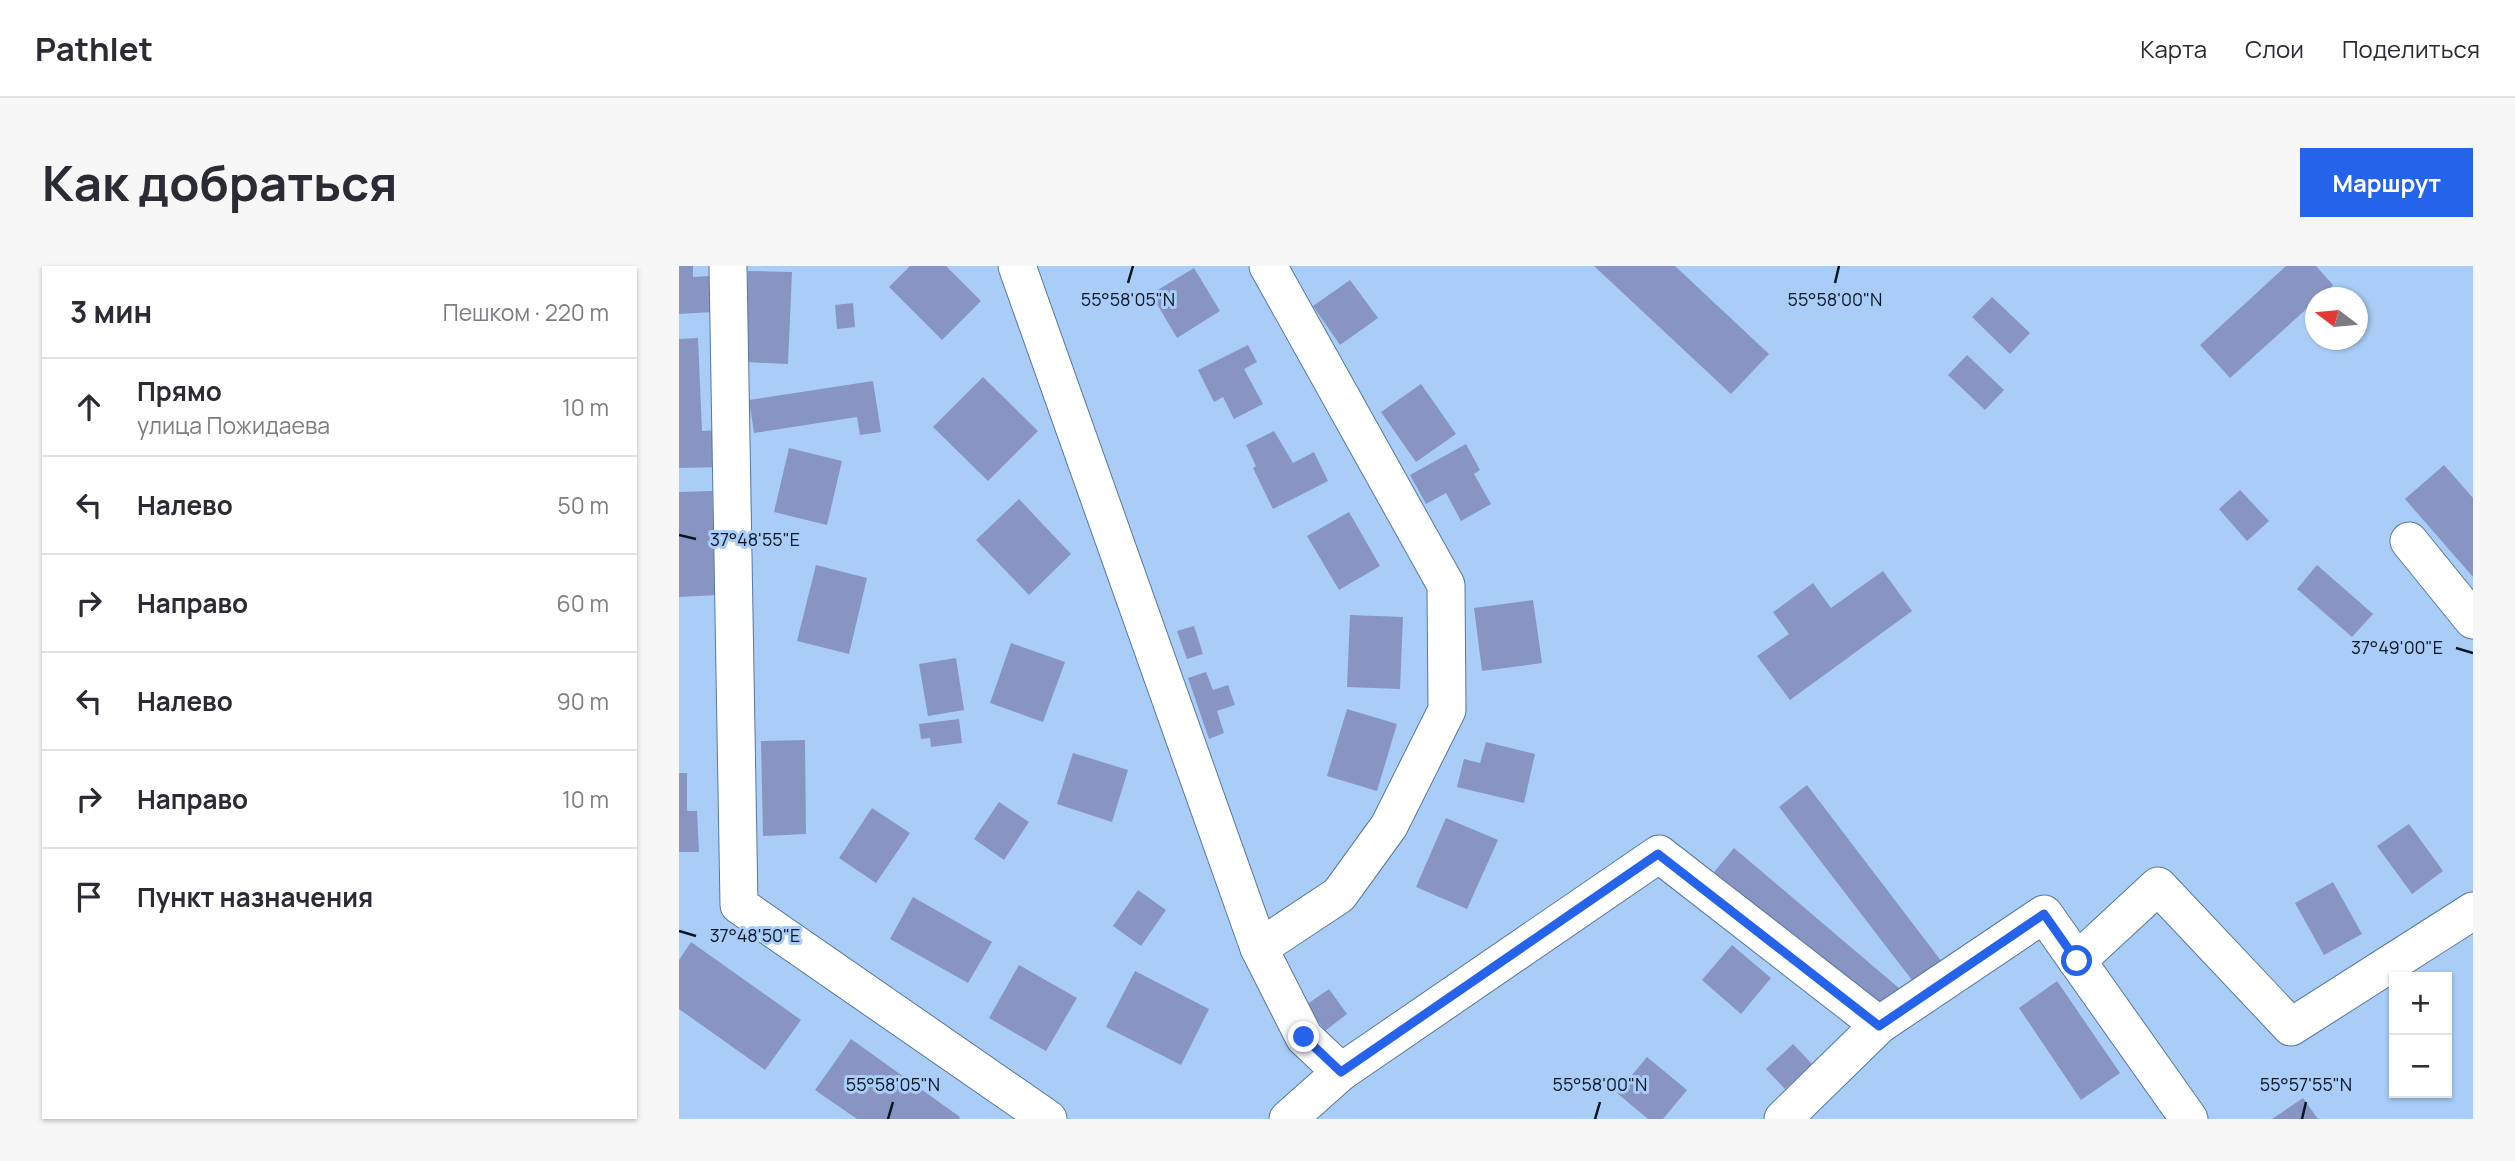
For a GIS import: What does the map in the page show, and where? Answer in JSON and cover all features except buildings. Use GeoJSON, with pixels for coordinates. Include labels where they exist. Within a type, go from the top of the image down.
{"type":"FeatureCollection","features":[{"type":"Feature","properties":{"kind":"street"},"geometry":{"type":"LineString","coordinates":[[728,266],[739,905],[1048,1119]]}},
{"type":"Feature","properties":{"kind":"street"},"geometry":{"type":"LineString","coordinates":[[1017,266],[1259,948],[1304,1037],[1341,1072]]}},
{"type":"Feature","properties":{"kind":"street"},"geometry":{"type":"LineString","coordinates":[[1259,948],[1339,895],[1389,826],[1447,710],[1446,585],[1268,266]]}},
{"type":"Feature","properties":{"kind":"street"},"geometry":{"type":"LineString","coordinates":[[2409,541],[2473,620]]}},
{"type":"Feature","properties":{"kind":"street"},"geometry":{"type":"LineString","coordinates":[[1288,1119],[1341,1072],[1658,854],[1879,1026]]}},
{"type":"Feature","properties":{"kind":"street"},"geometry":{"type":"LineString","coordinates":[[2077,961],[2158,886],[2291,1027],[2473,911]]}},
{"type":"Feature","properties":{"kind":"street"},"geometry":{"type":"LineString","coordinates":[[1783,1119],[1879,1026],[2044,914],[2189,1119]]}},
{"type":"Feature","properties":{"kind":"route"},"geometry":{"type":"LineString","coordinates":[[1304,1037],[1341,1072],[1658,854],[1879,1026],[2044,914],[2077,961]]}}]}
